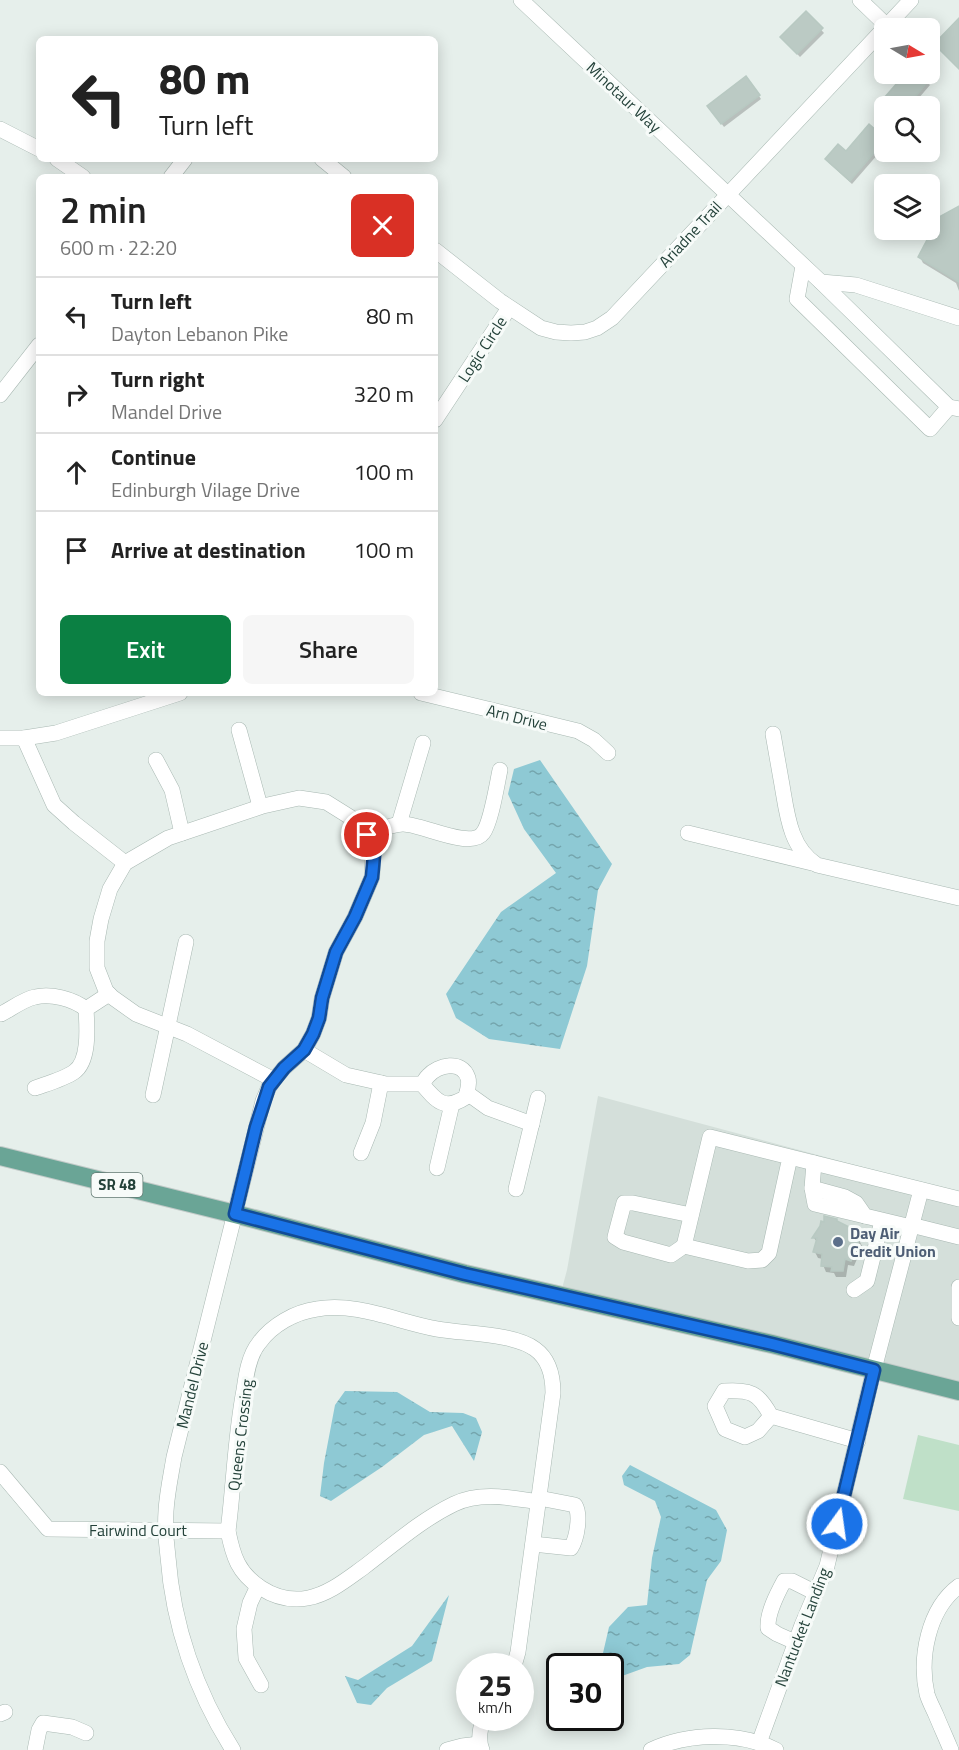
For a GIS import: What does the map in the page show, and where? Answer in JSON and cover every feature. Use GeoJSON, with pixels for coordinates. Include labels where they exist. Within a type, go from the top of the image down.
{"type":"FeatureCollection","features":[{"type":"Feature","properties":{"kind":"main road","name":"SR 48"},"geometry":{"type":"LineString","coordinates":[[0,1156],[465,1274],[772,1344],[959,1391]]}},
{"type":"Feature","properties":{"kind":"street","name":"Minotaur Way"},"geometry":{"type":"LineString","coordinates":[[521,0],[954,408]]}},
{"type":"Feature","properties":{"kind":"street"},"geometry":{"type":"LineString","coordinates":[[860,0],[879,18]]}},
{"type":"Feature","properties":{"kind":"street","name":"Ariadne Trail"},"geometry":{"type":"LineString","coordinates":[[894,18],[911,0]]}},
{"type":"Feature","properties":{"kind":"street","name":"Ariadne Trail"},"geometry":{"type":"LineString","coordinates":[[438,252],[536,326],[556,332],[571,333],[585,332],[597,327],[612,318],[874,40]]}},
{"type":"Feature","properties":{"kind":"street"},"geometry":{"type":"LineString","coordinates":[[0,129],[36,147]]}},
{"type":"Feature","properties":{"kind":"street"},"geometry":{"type":"LineString","coordinates":[[61,162],[79,174]]}},
{"type":"Feature","properties":{"kind":"street"},"geometry":{"type":"LineString","coordinates":[[173,174],[183,162]]}},
{"type":"Feature","properties":{"kind":"street"},"geometry":{"type":"LineString","coordinates":[[326,162],[340,174]]}},
{"type":"Feature","properties":{"kind":"street"},"geometry":{"type":"LineString","coordinates":[[803,266],[797,299],[930,429],[954,408]]}},
{"type":"Feature","properties":{"kind":"street"},"geometry":{"type":"LineString","coordinates":[[821,282],[856,285],[959,318]]}},
{"type":"Feature","properties":{"kind":"street","name":"Logic Circle"},"geometry":{"type":"LineString","coordinates":[[438,416],[510,308]]}},
{"type":"Feature","properties":{"kind":"street"},"geometry":{"type":"LineString","coordinates":[[0,395],[36,349]]}},
{"type":"Feature","properties":{"kind":"street"},"geometry":{"type":"LineString","coordinates":[[0,738],[24,738],[56,733],[171,696]]}},
{"type":"Feature","properties":{"kind":"street","name":"Arn Drive"},"geometry":{"type":"LineString","coordinates":[[433,696],[578,731],[594,740],[608,753]]}},
{"type":"Feature","properties":{"kind":"street"},"geometry":{"type":"LineString","coordinates":[[239,730],[260,806]]}},
{"type":"Feature","properties":{"kind":"street"},"geometry":{"type":"LineString","coordinates":[[773,734],[787,816],[793,836],[801,851],[815,864]]}},
{"type":"Feature","properties":{"kind":"street"},"geometry":{"type":"LineString","coordinates":[[24,738],[54,805],[74,824],[125,863]]}},
{"type":"Feature","properties":{"kind":"street"},"geometry":{"type":"LineString","coordinates":[[399,824],[423,743]]}},
{"type":"Feature","properties":{"kind":"street"},"geometry":{"type":"LineString","coordinates":[[156,760],[172,790],[182,833]]}},
{"type":"Feature","properties":{"kind":"street"},"geometry":{"type":"LineString","coordinates":[[274,1080],[188,1034],[136,1014],[106,991],[97,968],[97,941],[110,889],[125,863],[168,838],[260,806],[299,798],[326,802],[358,822],[367,835],[399,824],[428,828],[468,840],[477,839],[484,833],[488,822],[500,770]]}},
{"type":"Feature","properties":{"kind":"street"},"geometry":{"type":"LineString","coordinates":[[688,833],[959,898]]}},
{"type":"Feature","properties":{"kind":"street","name":"Mandel Drive"},"geometry":{"type":"LineString","coordinates":[[233,1750],[202,1693],[188,1658],[171,1589],[165,1531],[174,1457],[263,1101],[274,1080],[304,1050],[314,1032],[336,952],[355,917],[372,877],[374,855],[367,835]]}},
{"type":"Feature","properties":{"kind":"street"},"geometry":{"type":"LineString","coordinates":[[153,1095],[186,942]]}},
{"type":"Feature","properties":{"kind":"street"},"geometry":{"type":"LineString","coordinates":[[86,1009],[109,994]]}},
{"type":"Feature","properties":{"kind":"street"},"geometry":{"type":"LineString","coordinates":[[1,1014],[34,997],[49,996],[78,1003],[86,1009]]}},
{"type":"Feature","properties":{"kind":"street"},"geometry":{"type":"LineString","coordinates":[[35,1088],[76,1071],[83,1059],[87,1037],[86,1009]]}},
{"type":"Feature","properties":{"kind":"street"},"geometry":{"type":"LineString","coordinates":[[304,1050],[346,1075],[381,1083],[422,1084],[437,1100],[446,1105],[466,1097],[468,1076],[459,1067],[451,1065],[438,1068],[422,1084]]}},
{"type":"Feature","properties":{"kind":"street"},"geometry":{"type":"LineString","coordinates":[[361,1153],[373,1123],[381,1083]]}},
{"type":"Feature","properties":{"kind":"street"},"geometry":{"type":"LineString","coordinates":[[467,1093],[488,1108],[532,1124]]}},
{"type":"Feature","properties":{"kind":"street"},"geometry":{"type":"LineString","coordinates":[[516,1189],[538,1098]]}},
{"type":"Feature","properties":{"kind":"street"},"geometry":{"type":"LineString","coordinates":[[437,1168],[452,1104]]}},
{"type":"Feature","properties":{"kind":"street"},"geometry":{"type":"LineString","coordinates":[[691,1215],[624,1203],[615,1237],[623,1242],[671,1255],[684,1246],[710,1137],[959,1199]]}},
{"type":"Feature","properties":{"kind":"street"},"geometry":{"type":"LineString","coordinates":[[684,1246],[748,1261],[762,1260],[769,1253],[790,1157]]}},
{"type":"Feature","properties":{"kind":"street"},"geometry":{"type":"LineString","coordinates":[[814,1163],[812,1188],[816,1204],[959,1237]]}},
{"type":"Feature","properties":{"kind":"street"},"geometry":{"type":"LineString","coordinates":[[812,1188],[845,1197],[856,1203],[865,1216]]}},
{"type":"Feature","properties":{"kind":"street","name":"Nantucket Landing"},"geometry":{"type":"LineString","coordinates":[[759,1743],[795,1642],[826,1566],[921,1190]]}},
{"type":"Feature","properties":{"kind":"street"},"geometry":{"type":"LineString","coordinates":[[854,1290],[867,1281],[882,1221]]}},
{"type":"Feature","properties":{"kind":"street"},"geometry":{"type":"LineString","coordinates":[[959,1287],[959,1318]]}},
{"type":"Feature","properties":{"kind":"street","name":"Queens Crossing"},"geometry":{"type":"LineString","coordinates":[[518,1653],[539,1500],[553,1393],[553,1381],[545,1359],[536,1349],[510,1338],[435,1329],[381,1315],[330,1307],[314,1309],[280,1323],[269,1332],[254,1351],[240,1408],[228,1531],[238,1565],[246,1577],[271,1594],[297,1599],[310,1598],[329,1590],[431,1517],[465,1500],[501,1496],[539,1500]]}},
{"type":"Feature","properties":{"kind":"street"},"geometry":{"type":"LineString","coordinates":[[771,1416],[858,1440]]}},
{"type":"Feature","properties":{"kind":"street","name":"Fairwind Court"},"geometry":{"type":"LineString","coordinates":[[0,1472],[48,1528],[228,1531]]}},
{"type":"Feature","properties":{"kind":"street"},"geometry":{"type":"LineString","coordinates":[[533,1544],[571,1548],[576,1532],[578,1510],[575,1504],[539,1500]]}},
{"type":"Feature","properties":{"kind":"street"},"geometry":{"type":"LineString","coordinates":[[795,1642],[768,1628],[768,1621],[779,1591],[784,1581],[792,1581],[816,1593]]}},
{"type":"Feature","properties":{"kind":"street"},"geometry":{"type":"LineString","coordinates":[[258,1586],[250,1604],[244,1629],[246,1658],[261,1685]]}},
{"type":"Feature","properties":{"kind":"street"},"geometry":{"type":"LineString","coordinates":[[951,1750],[927,1695],[924,1668],[928,1639],[936,1613],[959,1586]]}},
{"type":"Feature","properties":{"kind":"street"},"geometry":{"type":"LineString","coordinates":[[35,1750],[39,1730],[43,1723],[72,1727],[86,1733]]}},
{"type":"Feature","properties":{"kind":"street"},"geometry":{"type":"LineString","coordinates":[[447,1750],[462,1746],[481,1747],[480,1731]]}},
{"type":"Feature","properties":{"kind":"street"},"geometry":{"type":"LineString","coordinates":[[651,1750],[681,1740],[720,1737],[759,1743],[776,1750]]}},
{"type":"Feature","properties":{"kind":"shaded area"},"geometry":{"type":"Polygon","coordinates":[[[598,1096],[959,1193],[959,1392],[560,1296],[567,1270],[598,1096]]]}},
{"type":"Feature","properties":{"kind":"green space"},"geometry":{"type":"Polygon","coordinates":[[[918,1435],[959,1445],[959,1511],[903,1499],[918,1435]]]}},
{"type":"Feature","properties":{"kind":"water"},"geometry":{"type":"Polygon","coordinates":[[[540,760],[612,864],[598,890],[587,966],[560,1049],[489,1039],[456,1018],[446,994],[501,912],[556,873],[524,829],[508,794],[514,769],[540,760]]]}},
{"type":"Feature","properties":{"kind":"water"},"geometry":{"type":"Polygon","coordinates":[[[345,1391],[397,1392],[430,1412],[463,1413],[476,1418],[482,1432],[474,1461],[452,1426],[424,1435],[331,1501],[320,1496],[335,1405],[345,1391]]]}},
{"type":"Feature","properties":{"kind":"water"},"geometry":{"type":"Polygon","coordinates":[[[630,1465],[716,1510],[727,1530],[721,1561],[707,1580],[690,1655],[679,1664],[647,1667],[624,1675],[624,1653],[603,1653],[609,1627],[628,1607],[647,1605],[652,1558],[661,1517],[655,1501],[624,1485],[622,1476],[630,1465]]]}},
{"type":"Feature","properties":{"kind":"water"},"geometry":{"type":"Polygon","coordinates":[[[449,1595],[432,1661],[387,1688],[371,1705],[357,1703],[345,1676],[358,1680],[412,1646],[449,1595]]]}},
{"type":"Feature","properties":{"kind":"building"},"geometry":{"type":"Polygon","coordinates":[[[806,11],[823,28],[797,54],[780,37],[806,11]]]}},
{"type":"Feature","properties":{"kind":"building"},"geometry":{"type":"Polygon","coordinates":[[[959,18],[959,69],[940,50],[940,38],[959,18]]]}},
{"type":"Feature","properties":{"kind":"building"},"geometry":{"type":"Polygon","coordinates":[[[746,76],[760,95],[721,124],[707,106],[746,76]]]}},
{"type":"Feature","properties":{"kind":"building"},"geometry":{"type":"Polygon","coordinates":[[[896,84],[926,84],[916,96],[886,96],[896,84]]]}},
{"type":"Feature","properties":{"kind":"building"},"geometry":{"type":"Polygon","coordinates":[[[869,124],[874,128],[874,153],[850,181],[825,159],[838,144],[846,151],[869,124]]]}},
{"type":"Feature","properties":{"kind":"building"},"geometry":{"type":"Polygon","coordinates":[[[959,206],[959,282],[918,257],[927,240],[940,240],[940,216],[959,206]]]}},
{"type":"Feature","properties":{"kind":"building"},"geometry":{"type":"Polygon","coordinates":[[[824,1216],[837,1219],[858,1230],[857,1238],[860,1238],[851,1261],[845,1259],[843,1271],[831,1271],[832,1267],[821,1266],[822,1254],[813,1252],[817,1238],[812,1238],[821,1221],[824,1222],[824,1216]]]}},
{"type":"Feature","properties":{"kind":"place","name":"Day Air Credit Union"},"geometry":{"type":"Point","coordinates":[838,1242]}},
{"type":"Feature","properties":{"kind":"route"},"geometry":{"type":"LineString","coordinates":[[367,835],[374,855],[372,877],[355,917],[336,952],[313,1034],[304,1050],[293,1058],[269,1087],[263,1101],[235,1214],[465,1274],[772,1344],[874,1370],[837,1524]]}}]}
